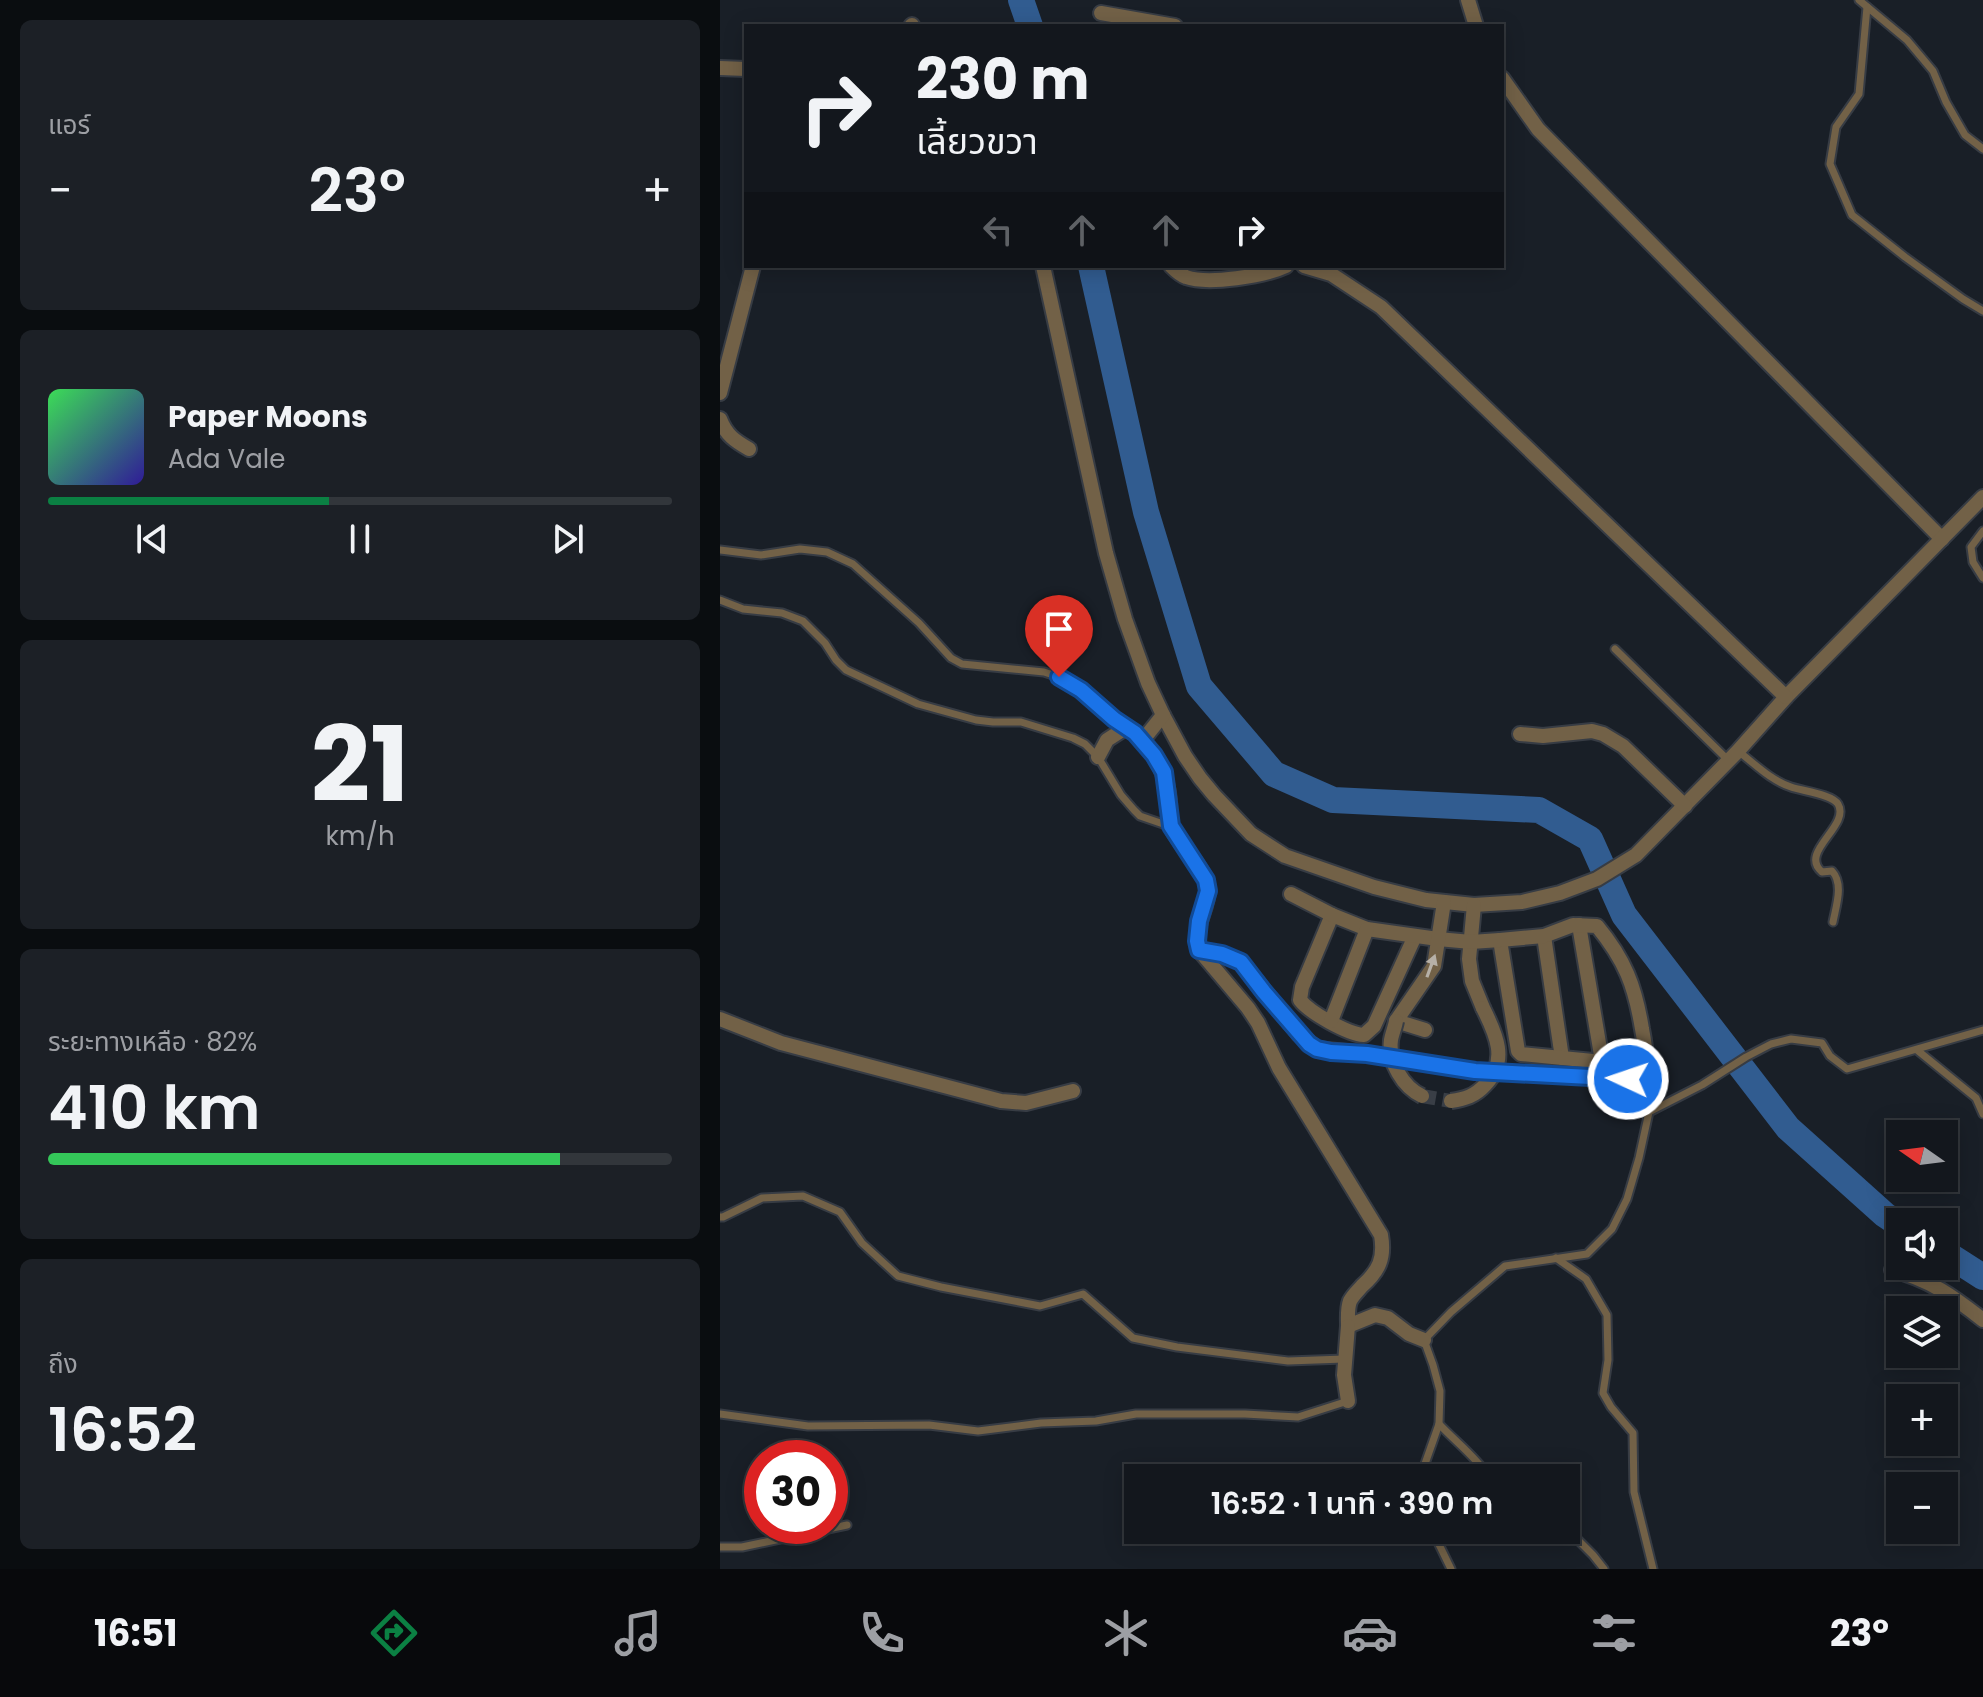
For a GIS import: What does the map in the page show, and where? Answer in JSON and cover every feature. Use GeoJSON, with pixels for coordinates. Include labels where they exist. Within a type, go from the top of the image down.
{"type":"FeatureCollection","features":[{"type":"Feature","properties":{"kind":"street"},"geometry":{"type":"LineString","coordinates":[[1468,0],[1475,24]]}},
{"type":"Feature","properties":{"kind":"street"},"geometry":{"type":"LineString","coordinates":[[1101,13],[1164,24]]}},
{"type":"Feature","properties":{"kind":"street"},"geometry":{"type":"LineString","coordinates":[[720,68],[744,69]]}},
{"type":"Feature","properties":{"kind":"street"},"geometry":{"type":"LineString","coordinates":[[1504,81],[1538,129],[1942,539]]}},
{"type":"Feature","properties":{"kind":"street"},"geometry":{"type":"LineString","coordinates":[[720,393],[752,268]]}},
{"type":"Feature","properties":{"kind":"street"},"geometry":{"type":"LineString","coordinates":[[1043,268],[1106,553],[1125,619],[1163,715],[1200,778],[1251,834],[1285,856],[1328,873],[1426,900],[1474,905],[1522,902],[1560,893],[1597,879],[1636,855],[1983,497]]}},
{"type":"Feature","properties":{"kind":"street"},"geometry":{"type":"LineString","coordinates":[[1174,268],[1186,277],[1201,280],[1254,277],[1280,268]]}},
{"type":"Feature","properties":{"kind":"street"},"geometry":{"type":"LineString","coordinates":[[1311,268],[1331,274],[1381,307],[1786,697]]}},
{"type":"Feature","properties":{"kind":"street"},"geometry":{"type":"LineString","coordinates":[[720,419],[732,440],[749,449]]}},
{"type":"Feature","properties":{"kind":"street"},"geometry":{"type":"LineString","coordinates":[[1163,715],[1143,740],[1164,772],[1171,826],[1206,880],[1208,891],[1199,921],[1199,950],[1258,1023],[1279,1068],[1381,1235],[1381,1262],[1349,1305],[1344,1359],[1348,1401]]}},
{"type":"Feature","properties":{"kind":"street"},"geometry":{"type":"LineString","coordinates":[[1098,757],[1107,740],[1127,727]]}},
{"type":"Feature","properties":{"kind":"street"},"geometry":{"type":"LineString","coordinates":[[1520,734],[1543,736],[1592,731],[1603,734],[1623,746],[1685,806]]}},
{"type":"Feature","properties":{"kind":"street"},"geometry":{"type":"LineString","coordinates":[[1199,950],[1222,954],[1241,962],[1299,1034],[1317,1049],[1475,1071],[1628,1079],[1646,1073],[1647,1059],[1638,1002],[1630,977],[1597,926],[1573,925],[1544,936],[1500,940],[1471,942],[1438,939],[1367,929],[1291,894]]}},
{"type":"Feature","properties":{"kind":"street"},"geometry":{"type":"LineString","coordinates":[[1422,1096],[1414,1092],[1394,1065],[1390,1043],[1396,1021],[1434,966],[1444,902]]}},
{"type":"Feature","properties":{"kind":"street"},"geometry":{"type":"LineString","coordinates":[[1451,1101],[1477,1093],[1494,1076],[1500,1055],[1493,1029],[1472,981],[1469,959],[1474,905]]}},
{"type":"Feature","properties":{"kind":"street"},"geometry":{"type":"LineString","coordinates":[[1332,915],[1300,1000],[1306,1007],[1358,1035],[1370,1032],[1415,936]]}},
{"type":"Feature","properties":{"kind":"street"},"geometry":{"type":"LineString","coordinates":[[1500,940],[1518,1051],[1521,1054],[1593,1061],[1601,1055],[1579,925]]}},
{"type":"Feature","properties":{"kind":"street"},"geometry":{"type":"LineString","coordinates":[[1331,1021],[1367,929]]}},
{"type":"Feature","properties":{"kind":"street"},"geometry":{"type":"LineString","coordinates":[[1544,936],[1562,1058]]}},
{"type":"Feature","properties":{"kind":"street"},"geometry":{"type":"LineString","coordinates":[[720,1019],[781,1043],[1001,1101],[1037,1102],[1073,1091]]}},
{"type":"Feature","properties":{"kind":"street"},"geometry":{"type":"LineString","coordinates":[[1396,1021],[1425,1030]]}},
{"type":"Feature","properties":{"kind":"street"},"geometry":{"type":"LineString","coordinates":[[1923,1280],[1945,1291],[1983,1320]]}},
{"type":"Feature","properties":{"kind":"street"},"geometry":{"type":"LineString","coordinates":[[1348,1326],[1375,1315],[1388,1318],[1409,1334],[1424,1340]]}},
{"type":"Feature","properties":{"kind":"lane"},"geometry":{"type":"LineString","coordinates":[[1859,0],[1907,40],[1933,71],[1965,135],[1983,149]]}},
{"type":"Feature","properties":{"kind":"lane"},"geometry":{"type":"LineString","coordinates":[[1867,7],[1859,94],[1836,127],[1830,164],[1852,215],[1905,257],[1983,311]]}},
{"type":"Feature","properties":{"kind":"lane"},"geometry":{"type":"LineString","coordinates":[[1983,531],[1971,547],[1973,562],[1983,578]]}},
{"type":"Feature","properties":{"kind":"lane"},"geometry":{"type":"LineString","coordinates":[[720,550],[761,555],[800,549],[827,552],[853,564],[919,623],[951,658],[962,664],[1044,672],[1059,677],[1081,690],[1143,740]]}},
{"type":"Feature","properties":{"kind":"lane"},"geometry":{"type":"LineString","coordinates":[[720,600],[743,609],[782,613],[803,621],[846,670],[918,704],[976,720],[1021,722],[1085,744],[1098,757],[1121,795],[1140,816],[1171,826]]}},
{"type":"Feature","properties":{"kind":"lane"},"geometry":{"type":"LineString","coordinates":[[1615,649],[1734,756],[1775,781],[1836,801],[1840,814],[1816,861],[1817,868],[1822,872],[1832,871],[1837,876],[1839,886],[1833,922]]}},
{"type":"Feature","properties":{"kind":"lane"},"geometry":{"type":"LineString","coordinates":[[1425,1464],[1439,1424],[1440,1391],[1424,1340],[1451,1312],[1505,1266],[1587,1254],[1612,1229],[1627,1199],[1649,1112],[1771,1044],[1791,1039],[1822,1043],[1830,1056],[1847,1069],[1983,1030]]}},
{"type":"Feature","properties":{"kind":"lane"},"geometry":{"type":"LineString","coordinates":[[1917,1050],[1976,1098],[1983,1114]]}},
{"type":"Feature","properties":{"kind":"lane"},"geometry":{"type":"LineString","coordinates":[[720,1217],[762,1198],[803,1196],[840,1212],[862,1243],[898,1276],[1040,1306],[1083,1294],[1133,1338],[1177,1347],[1288,1361],[1344,1359]]}},
{"type":"Feature","properties":{"kind":"lane"},"geometry":{"type":"LineString","coordinates":[[1556,1258],[1586,1279],[1607,1315],[1608,1360],[1603,1393],[1633,1433],[1634,1492],[1653,1569]]}},
{"type":"Feature","properties":{"kind":"lane"},"geometry":{"type":"LineString","coordinates":[[720,1414],[808,1426],[929,1425],[978,1431],[1041,1423],[1096,1421],[1136,1414],[1298,1417],[1348,1401]]}},
{"type":"Feature","properties":{"kind":"lane"},"geometry":{"type":"LineString","coordinates":[[1439,1424],[1480,1464]]}},
{"type":"Feature","properties":{"kind":"lane"},"geometry":{"type":"LineString","coordinates":[[1580,1542],[1604,1569]]}},
{"type":"Feature","properties":{"kind":"lane"},"geometry":{"type":"LineString","coordinates":[[720,1547],[756,1544]]}},
{"type":"Feature","properties":{"kind":"lane"},"geometry":{"type":"LineString","coordinates":[[1439,1544],[1451,1569]]}},
{"type":"Feature","properties":{"kind":"waterway"},"geometry":{"type":"LineString","coordinates":[[1021,0],[1029,24]]}},
{"type":"Feature","properties":{"kind":"waterway"},"geometry":{"type":"LineString","coordinates":[[1091,268],[1146,512],[1199,686],[1274,774],[1333,800],[1539,810],[1590,839],[1624,915],[1788,1128],[1886,1216]]}},
{"type":"Feature","properties":{"kind":"waterway"},"geometry":{"type":"LineString","coordinates":[[1958,1261],[1983,1277]]}},
{"type":"Feature","properties":{"kind":"tunnel"},"geometry":{"type":"LineString","coordinates":[[1422,1096],[1451,1101]]}},
{"type":"Feature","properties":{"kind":"route"},"geometry":{"type":"LineString","coordinates":[[1059,677],[1081,690],[1143,740],[1164,772],[1171,826],[1206,880],[1208,891],[1199,921],[1199,950],[1222,954],[1241,962],[1309,1044],[1331,1052],[1367,1054],[1475,1071],[1628,1079]]}}]}
